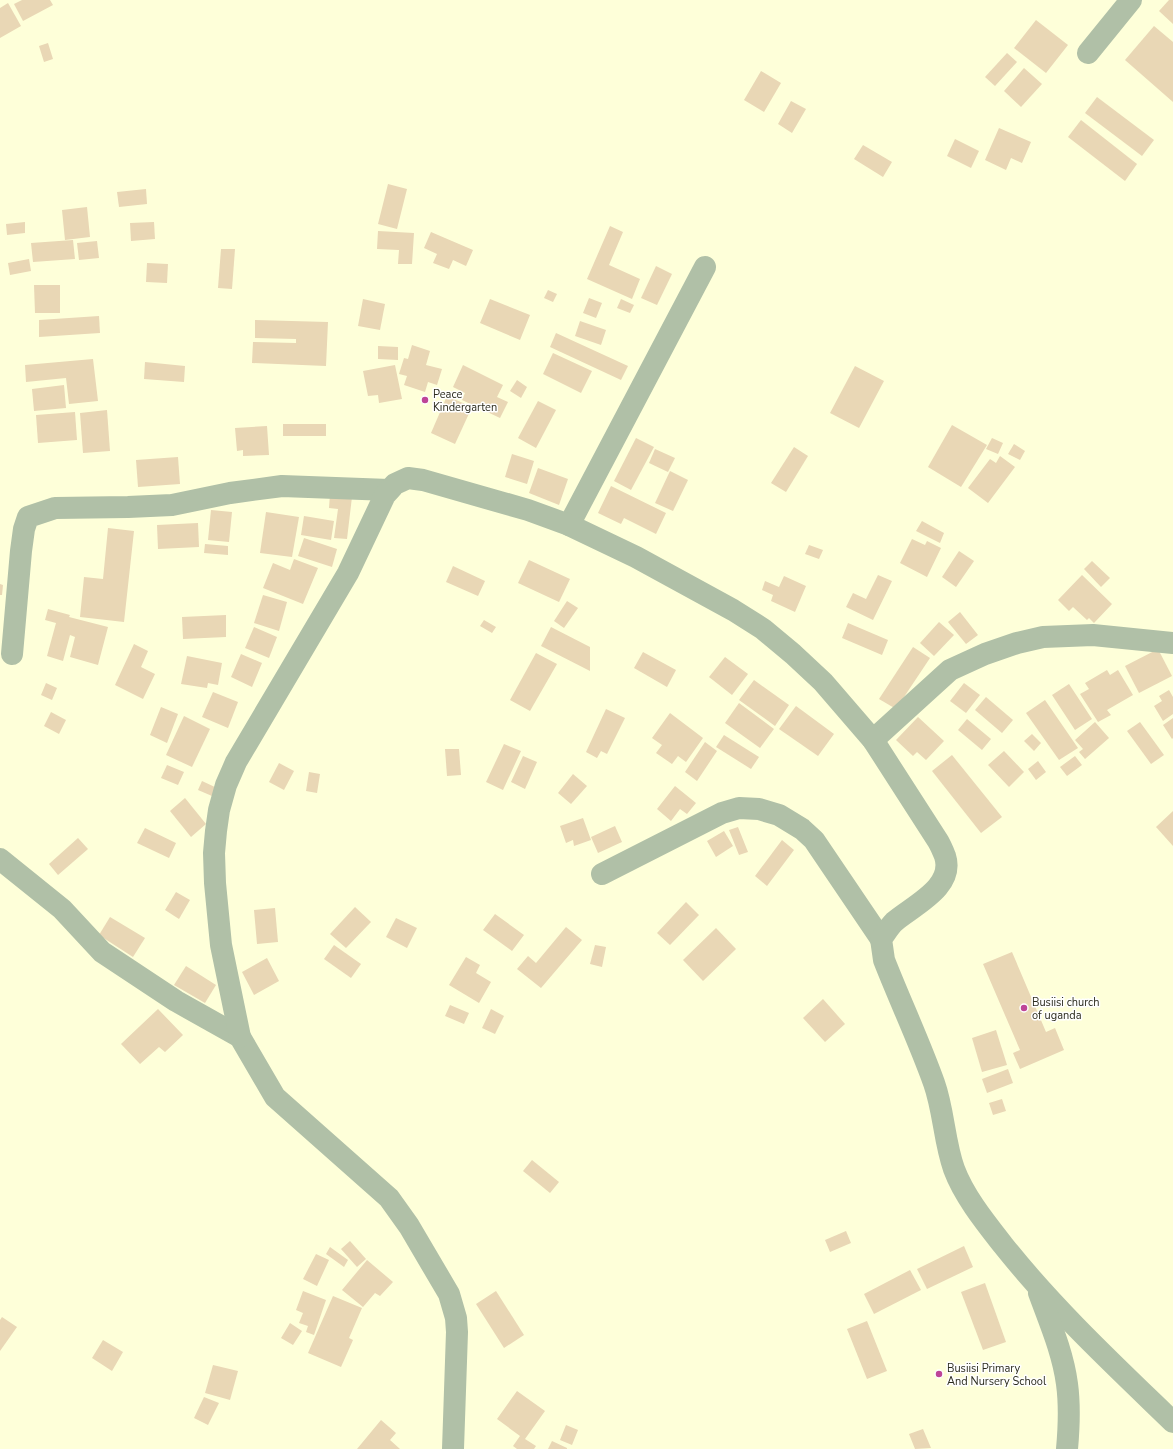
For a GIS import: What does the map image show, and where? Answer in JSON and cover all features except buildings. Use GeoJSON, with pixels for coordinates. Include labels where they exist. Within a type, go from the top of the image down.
{"type":"FeatureCollection","features":[{"type":"Feature","properties":{"kind":"street"},"geometry":{"type":"LineString","coordinates":[[1088,53],[1131,0]]}},
{"type":"Feature","properties":{"kind":"street"},"geometry":{"type":"LineString","coordinates":[[569,525],[705,267]]}},
{"type":"Feature","properties":{"kind":"street"},"geometry":{"type":"LineString","coordinates":[[453,1449],[457,1332],[456,1318],[449,1294],[409,1226],[389,1198],[275,1097],[240,1037],[222,946],[215,883],[214,854],[219,810],[226,785],[236,762],[348,572],[376,512],[394,484],[408,478],[423,480],[528,510],[569,525],[656,568],[733,610],[763,629],[794,654],[823,682],[873,740],[938,841],[945,856],[945,878],[938,888],[893,923],[881,939]]}},
{"type":"Feature","properties":{"kind":"street"},"geometry":{"type":"LineString","coordinates":[[12,654],[21,551],[24,529],[28,517],[55,508],[172,505],[230,493],[282,486],[389,490]]}},
{"type":"Feature","properties":{"kind":"street"},"geometry":{"type":"LineString","coordinates":[[873,740],[950,670],[985,654],[1017,643],[1043,637],[1093,635],[1173,643]]}},
{"type":"Feature","properties":{"kind":"street"},"geometry":{"type":"LineString","coordinates":[[602,874],[722,813],[739,808],[759,809],[779,815],[802,829],[814,840],[881,939],[884,960],[934,1084],[954,1169],[971,1201],[993,1232],[1035,1283],[1084,1336],[1173,1422]]}},
{"type":"Feature","properties":{"kind":"street"},"geometry":{"type":"LineString","coordinates":[[0,859],[62,909],[102,952],[176,1001],[240,1037]]}},
{"type":"Feature","properties":{"kind":"street"},"geometry":{"type":"LineString","coordinates":[[1035,1283],[1057,1342],[1067,1384],[1069,1421],[1067,1449]]}},
{"type":"Feature","properties":{"kind":"place","name":"Peace Kindergarten"},"geometry":{"type":"Point","coordinates":[425,400]}},
{"type":"Feature","properties":{"kind":"place","name":"Busiisi church of uganda"},"geometry":{"type":"Point","coordinates":[1024,1008]}},
{"type":"Feature","properties":{"kind":"place","name":"Busiisi Primary And Nursery School"},"geometry":{"type":"Point","coordinates":[939,1374]}}]}
